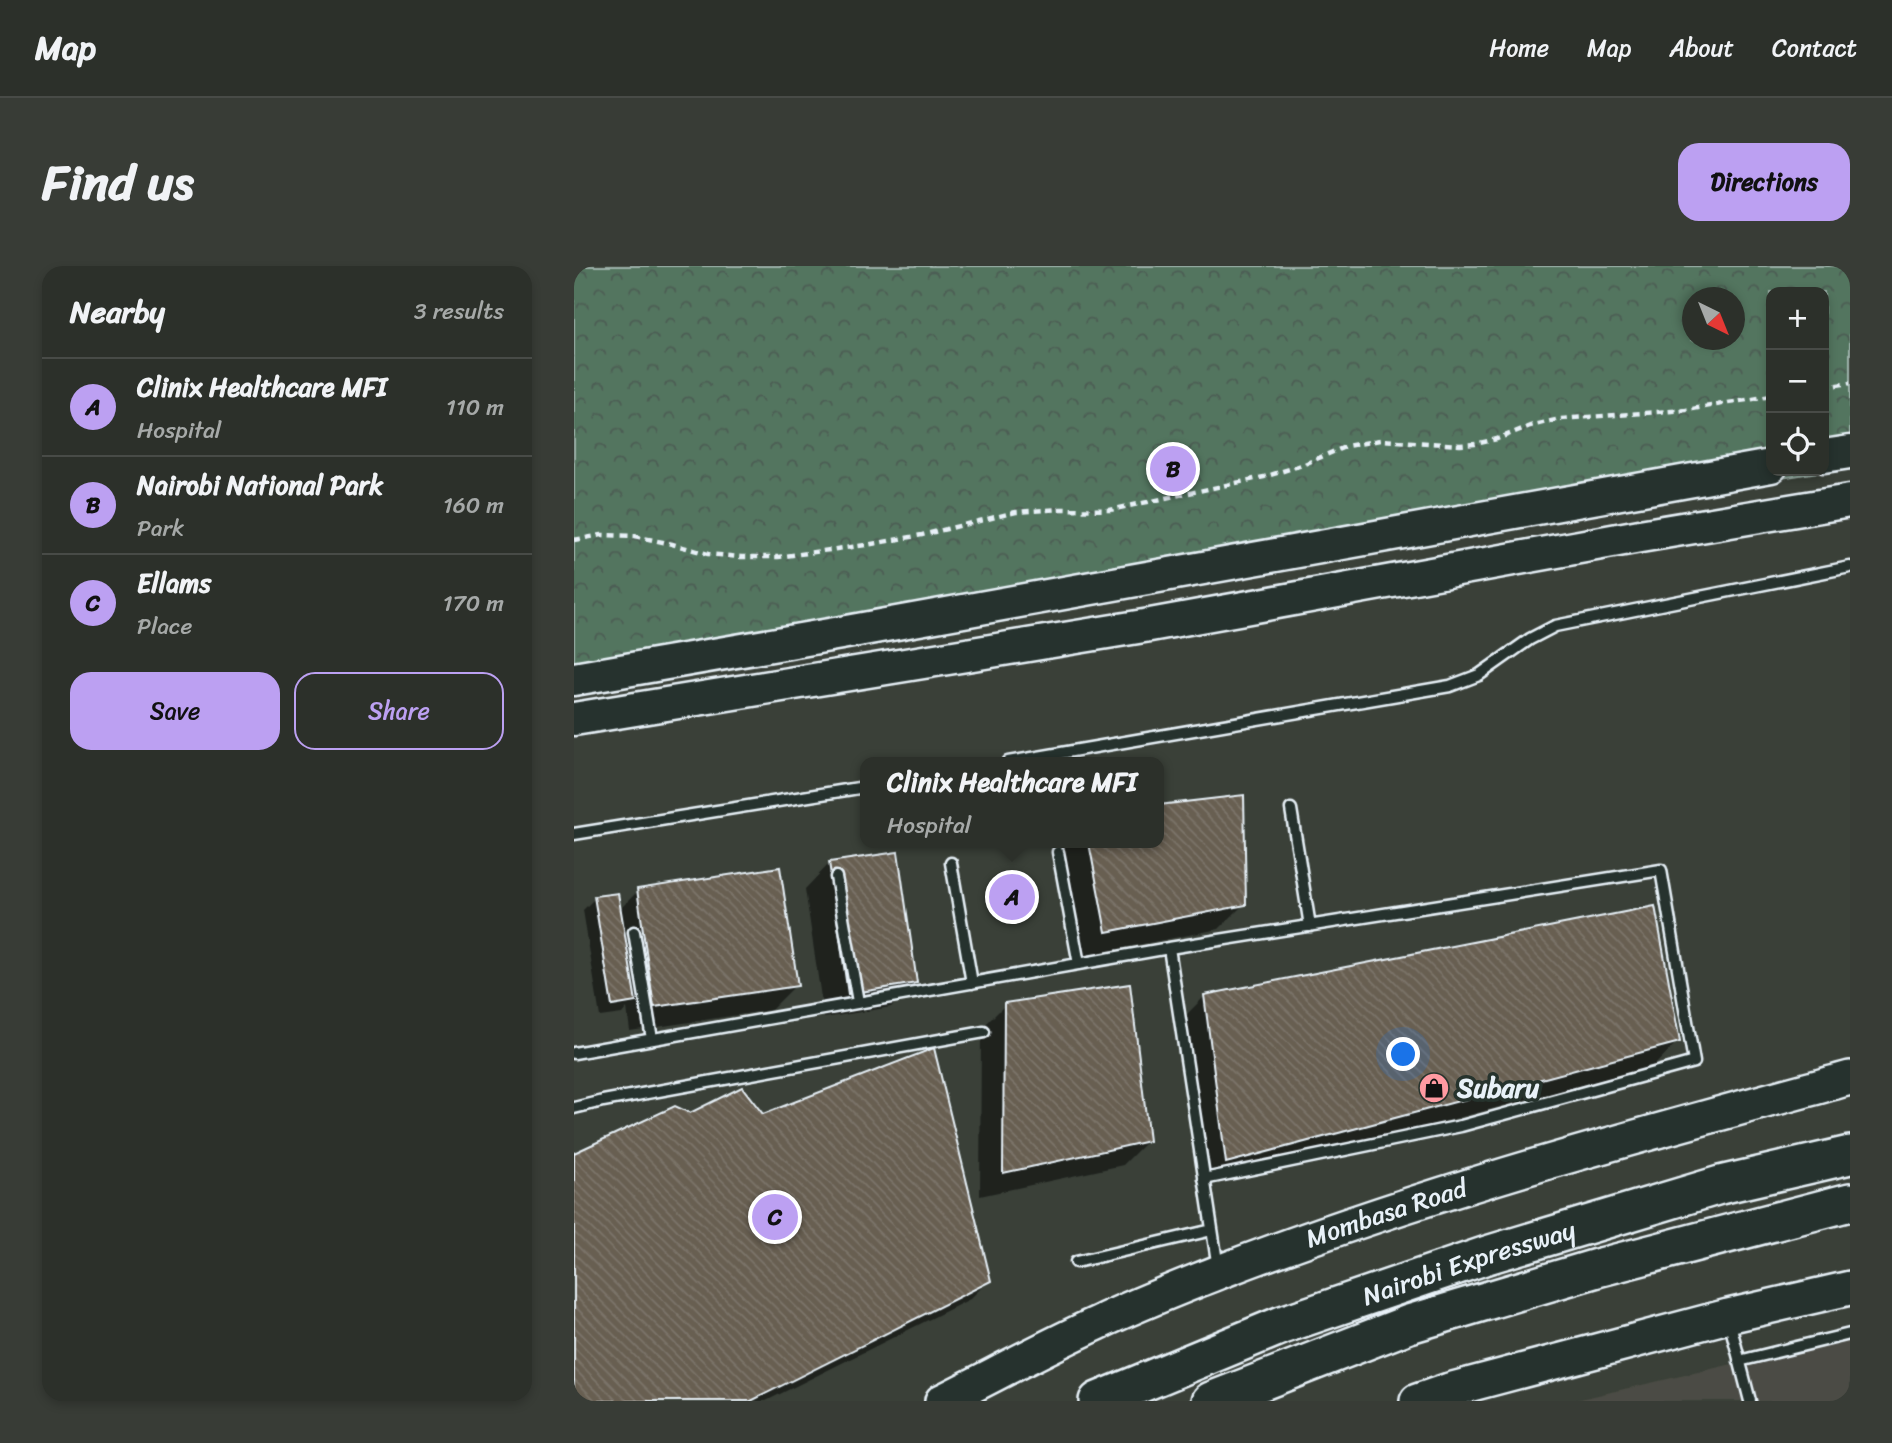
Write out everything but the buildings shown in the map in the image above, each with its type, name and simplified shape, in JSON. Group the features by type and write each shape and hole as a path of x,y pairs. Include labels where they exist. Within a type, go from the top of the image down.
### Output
{"highway":[{"name":"Mombasa Road","path":"942,1401 1099,1322 1219,1272 1328,1232 1464,1186 1850,1078"},
{"name":"Nairobi Expressway","path":"1098,1401 1282,1325 1487,1255 1720,1185 1850,1155"},
{"name":"Nairobi Expressway","path":"1211,1401 1409,1324 1597,1268 1850,1202"},
{"path":"1417,1401 1463,1386 1728,1316 1850,1288"}],"main road":[{"path":"1829,455 1850,452"},
{"path":"574,679 1766,467"},
{"path":"574,719 1150,625 1640,536 1850,501"}],"lane":[{"path":"1038,757 1450,686 1479,675 1530,639 1555,626 1850,567"},
{"path":"574,834 860,788"},
{"path":"1291,809 1310,926"},
{"path":"1058,852 1079,964"},
{"path":"951,863 972,983"},
{"path":"574,1052 1168,948 1661,870 1694,1062 1461,1126 1205,1179"},
{"path":"836,877 858,1002"},
{"path":"634,932 652,1039"},
{"path":"1168,948 1219,1272"},
{"path":"574,1108 984,1032"},
{"path":"1076,1262 1213,1230"},
{"path":"1728,1316 1750,1401"},
{"path":"1739,1361 1850,1334"}],"path":[{"path":"1829,386 1850,383"},
{"path":"574,540 602,535 634,536 708,554 778,557 922,535 1016,512 1110,510 1264,477 1303,465 1347,446 1380,440 1475,444 1560,419 1686,410 1766,397"}],"shaded area":[{"path":"1850,1337 1850,1401 1572,1401"}],"green space":[{"path":"574,266 1850,266 1850,467 1829,470 1829,287 1766,287 1766,476 1793,476 574,670"}],"place":[{"name":"Nairobi National Park","path":"1173,469"},
{"name":"Clinix Healthcare MFI","path":"1012,897"},
{"name":"Subaru","path":"1434,1088"},
{"name":"Ellams","path":"775,1217"}]}
